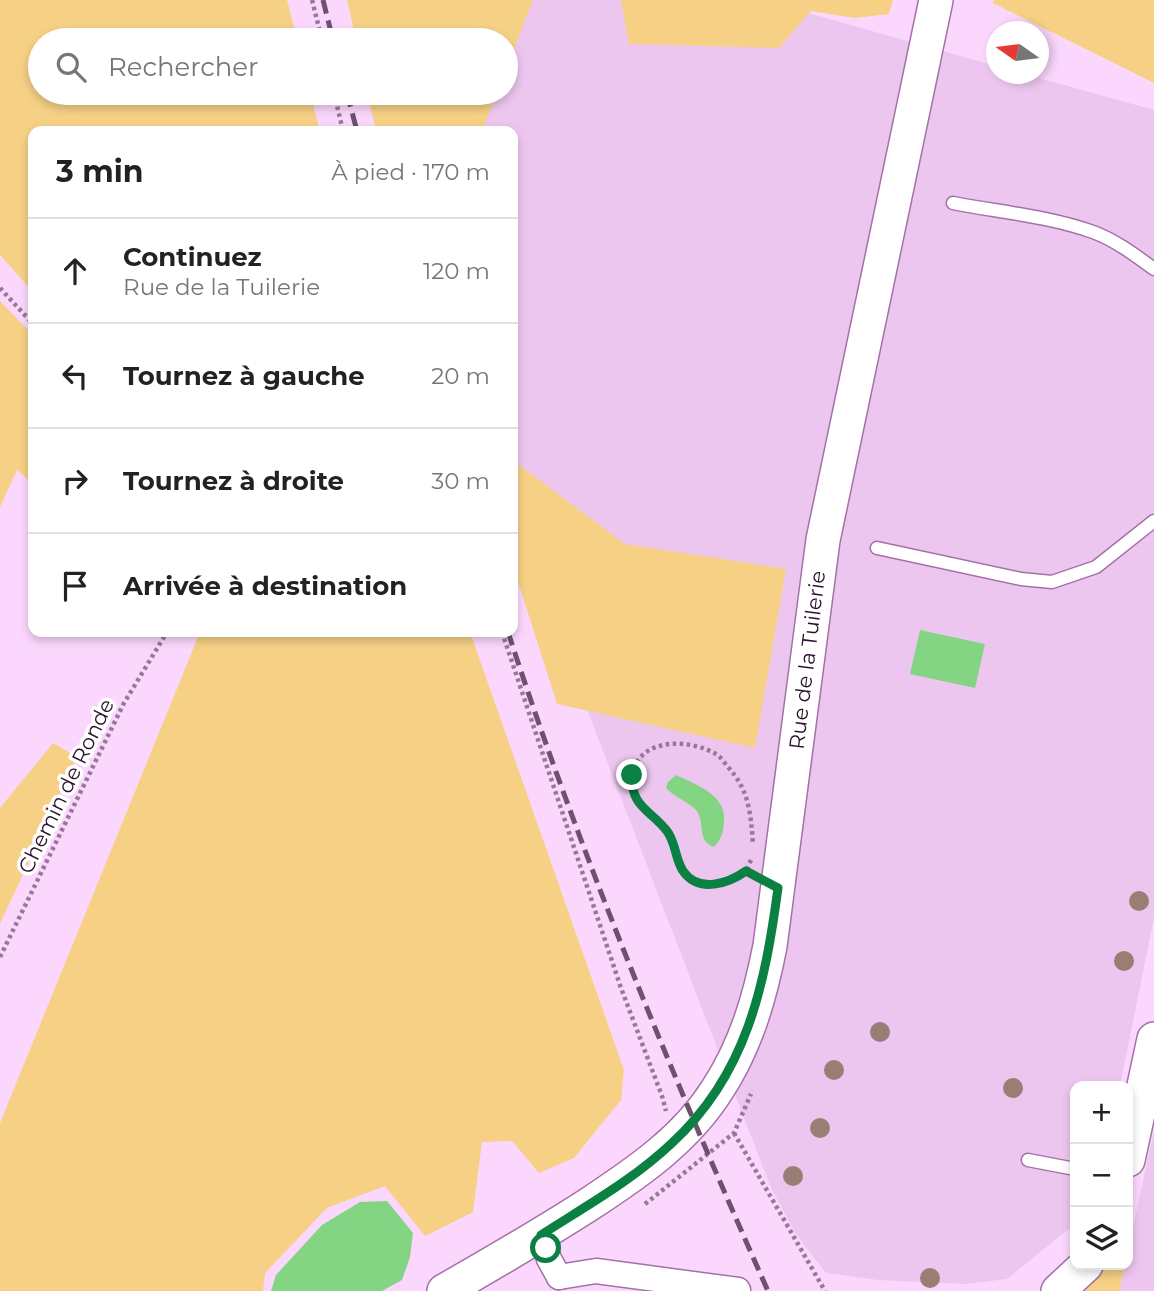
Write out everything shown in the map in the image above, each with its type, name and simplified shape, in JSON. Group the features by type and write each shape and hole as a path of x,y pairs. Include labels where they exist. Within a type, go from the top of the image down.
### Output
{"street":[{"name":"Rue de la Tuilerie","path":"444,1291 541,1235 625,1181 673,1143 716,1093 743,1042 763,982 770,946 823,540 936,0"},
{"path":"1131,1144 1154,1039"},
{"path":"541,1235 556,1284 596,1271 738,1290"},
{"path":"1058,1291 1081,1270"}],"lane":[{"path":"953,203 1058,223 1094,233 1154,269"},
{"path":"877,548 1021,579 1052,582 1096,567 1154,522"},
{"path":"1028,1160 1070,1168"}],"path":[{"path":"312,0 318,28"},
{"path":"337,105 342,126"},
{"path":"0,288 28,319"},
{"name":"Chemin de Ronde","path":"0,957 124,703 164,637"},
{"path":"504,637 621,988 662,1096 673,1143"},
{"path":"666,744 686,745 716,754 733,772 744,788 751,810 753,856 746,871 732,881 711,885 696,881 683,871 672,838 665,828 637,804 631,789 632,775 641,756 653,747 666,744"},
{"path":"746,871 778,888"},
{"path":"734,1133 825,1291"}],"shaded area":[{"path":"0,0 287,0 294,28 28,28 28,105 313,105 319,126 28,126 28,286 0,255"},
{"path":"347,0 533,0 518,39 518,28 353,28"},
{"path":"519,0 762,0 986,63 986,84 1049,84 1049,81 1154,110 1154,918 1121,1081 1070,1081 1070,1228 1007,1279 966,1284 878,1280 826,1273 795,1233 771,1188 518,530 518,126 482,126 489,105 518,105 518,28 511,28"},
{"path":"621,0 893,0 889,14 855,18 811,11 779,48 629,44"},
{"path":"994,0 1154,0 1154,83 1049,31 1049,21 1029,21 993,3"},
{"path":"370,105 492,105 484,126 375,126"},
{"path":"0,301 28,330 28,480 17,470 0,507"},
{"path":"518,463 625,544 786,569 755,748 557,704 518,582"},
{"path":"920,630 985,644 975,688 910,674"},
{"path":"198,637 472,637 624,1070 621,1100 574,1158 539,1173 512,1141 482,1142 473,1212 425,1236 385,1186 327,1208 265,1273 263,1291 0,1291 0,1123"},
{"path":"53,743 77,757 0,924 0,808"},
{"path":"676,775 709,792 721,805 724,813 723,829 714,847 703,837 696,810 666,788"},
{"path":"1154,1131 1154,1291 1119,1291 1124,1270 1133,1270 1133,1228"},
{"path":"387,1201 413,1233 410,1257 402,1280 382,1291 271,1291 276,1275 322,1225 360,1202"},
{"path":"1100,1270 1124,1270 1119,1291 1081,1291"}],"railway":[{"path":"323,0 330,28"},
{"path":"350,105 356,126"},
{"path":"510,637 566,799 629,964 768,1291"}],"route":[{"path":"546,1248 541,1235 649,1163 673,1143 716,1093 743,1042 755,1011 770,946 778,888 746,871 732,881 711,885 696,881 683,871 672,838 665,828 637,804 631,789 632,775"}]}
